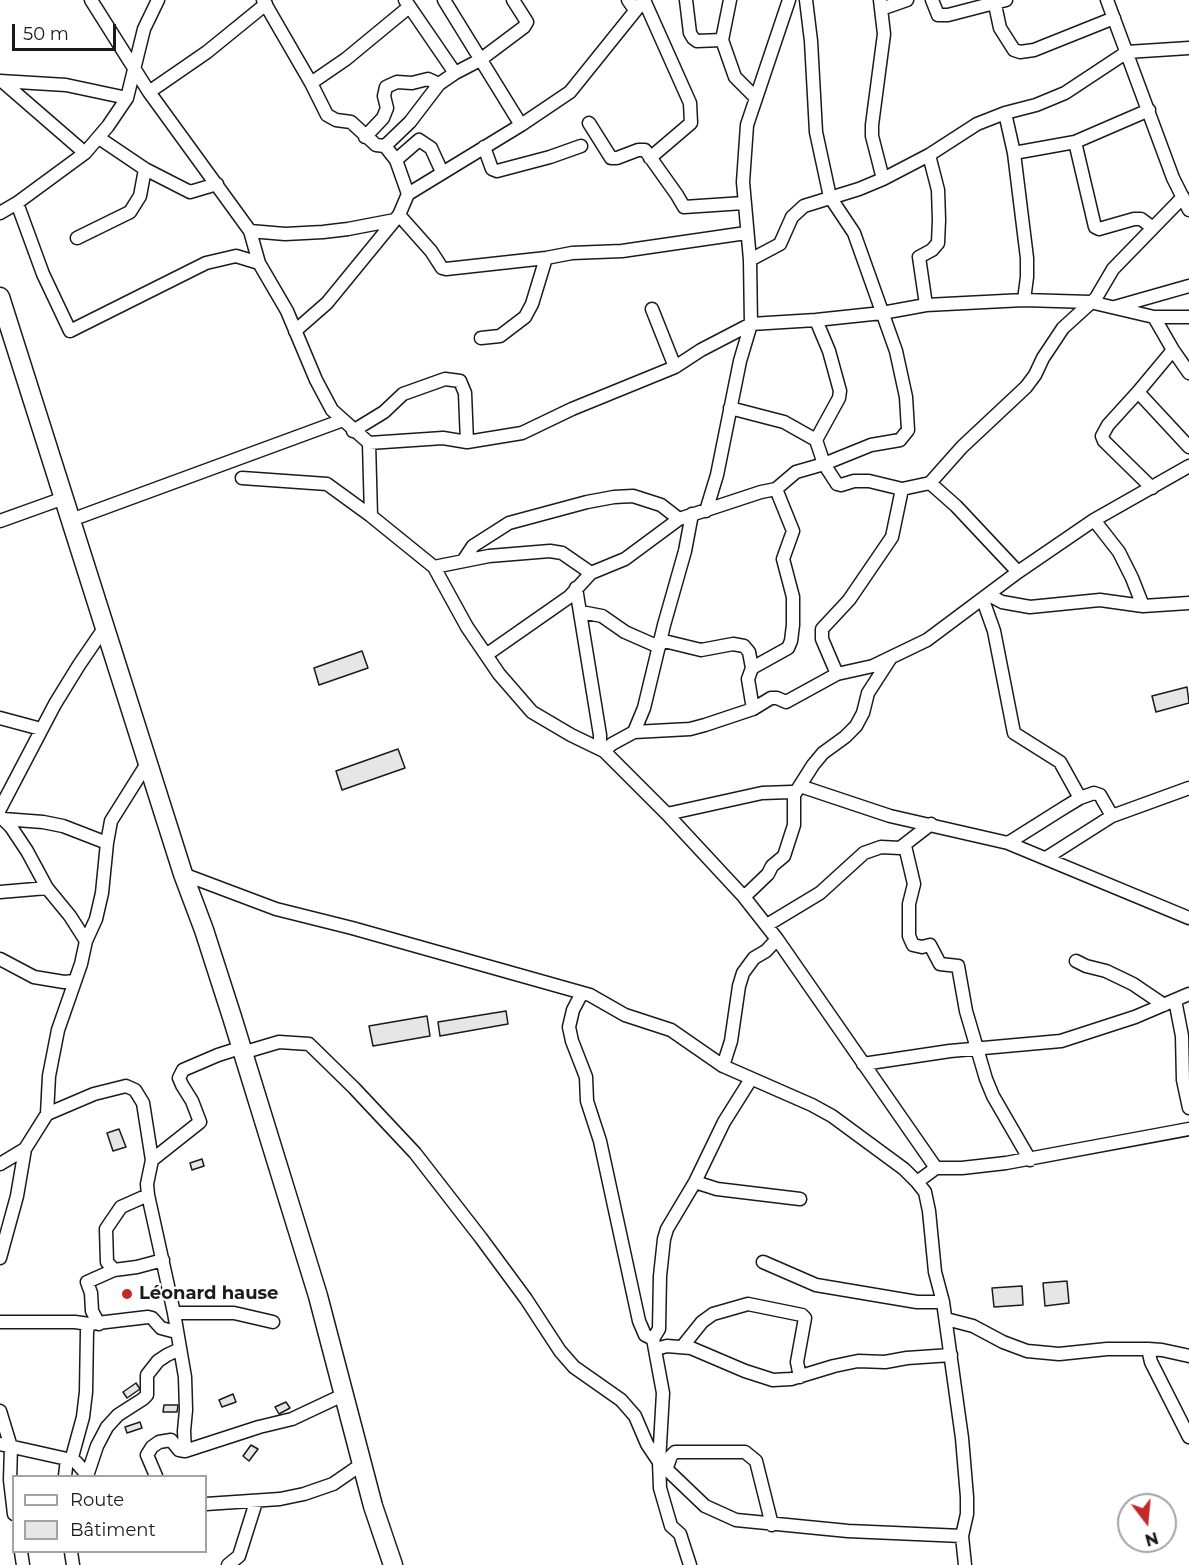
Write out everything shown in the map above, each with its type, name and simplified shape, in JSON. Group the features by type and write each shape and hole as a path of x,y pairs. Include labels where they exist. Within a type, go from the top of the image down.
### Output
{"street":[{"path":"91,0 149,92 250,231 259,263 274,287 315,380 332,410 369,443 443,438 467,442 522,433 675,368 701,350 751,324 882,313 926,305 1024,300 1090,303 1154,317 1189,317"},
{"path":"0,213 85,153 99,138 128,98 144,29 158,0"},
{"path":"444,0 521,125"},
{"path":"385,146 410,122 439,84 480,60 524,27 527,22 513,0"},
{"path":"686,0 690,33 693,38 697,41 723,40"},
{"path":"730,0 723,40 735,77 755,97"},
{"path":"706,511 717,475 730,408 751,324 750,260 744,203 744,152 747,125 789,0"},
{"path":"486,655 569,597 591,573 625,560 679,519 776,489 796,472 824,464 871,445 900,440 908,430 906,397 896,351 854,233 830,197 816,132 811,41 806,0"},
{"path":"883,179 872,125 884,34 881,5 907,0"},
{"path":"932,0 938,15 948,15 999,2 1000,28 1014,50 1020,52 1034,50 1114,18"},
{"path":"1107,0 1173,178 1189,210"},
{"path":"149,92 207,52 265,2 327,115 336,120 351,122 376,145 385,146 396,160 408,194"},
{"path":"311,83 346,59 407,3 455,73"},
{"path":"295,331 327,303 397,217 408,194 442,171 521,125 570,92 638,3 690,103 691,123 650,159"},
{"path":"750,260 780,244 792,218 804,206 883,179 929,155 977,124 1065,93 1127,52 1189,48"},
{"path":"365,136 383,118 387,108 384,96 386,87 397,82 412,83 428,79 439,84"},
{"path":"2,82 66,84 128,98"},
{"path":"2,82 85,153"},
{"path":"1014,153 1075,142 1149,110"},
{"path":"1005,113 1014,153 1028,258 1024,300"},
{"path":"589,123 610,158 645,150 684,207 744,203"},
{"path":"99,138 145,169 190,192 218,184"},
{"path":"396,160 419,140 431,148 442,171"},
{"path":"1075,142 1095,227 1099,229 1141,219 1153,228"},
{"path":"484,147 492,169 497,171 581,146"},
{"path":"926,305 919,257 932,250 938,243 939,220 938,190 929,155"},
{"path":"77,238 130,212 140,196 145,169"},
{"path":"730,408 784,422 816,440 824,464 837,484 868,481 902,489 930,483 962,447 1026,387 1063,328 1096,298 1113,269 1182,197"},
{"path":"17,203 43,274 70,330 206,263 236,256 259,263"},
{"path":"250,231 285,234 348,229 397,217"},
{"path":"397,217 431,251 442,268 546,258 572,253 622,250 746,233"},
{"path":"481,338 500,336 525,317 532,304 546,258"},
{"path":"1112,308 1189,286"},
{"path":"0,297 5,333 64,498 183,874 204,930 318,1296 376,1516 393,1565"},
{"path":"652,309 675,368"},
{"path":"1154,317 1189,374"},
{"path":"816,320 829,351 840,391 816,440"},
{"path":"1152,488 1104,441 1102,436 1108,425 1173,350"},
{"path":"354,431 384,412 403,394 445,380 460,381 465,393 467,442"},
{"path":"1138,392 1189,447"},
{"path":"71,520 343,420"},
{"path":"369,443 371,516"},
{"path":"602,749 634,732 690,729 753,709 771,698 786,702 837,674 873,666 927,640 1018,572 1094,520 1189,466"},
{"path":"243,478 327,484 434,567 467,627 514,694 532,712 571,735 602,749 668,814 744,897 777,939 936,1168"},
{"path":"930,483 956,506 1018,572"},
{"path":"752,668 788,648 791,641 793,597 783,558 794,531 776,489"},
{"path":"837,674 822,639 822,628 849,600 892,537 902,489"},
{"path":"463,561 473,546 509,523 587,502 633,496 661,505 679,519"},
{"path":"0,520 64,498"},
{"path":"634,732 647,699 685,551 692,514"},
{"path":"1094,520 1119,552 1143,606"},
{"path":"434,567 489,556 550,551 562,553 591,573"},
{"path":"576,588 602,749"},
{"path":"986,597 1030,607 1100,600 1143,606 1189,603"},
{"path":"986,597 1014,733 1060,762 1080,798"},
{"path":"581,612 602,616 625,632 660,644 695,650 733,644 744,646 752,668 748,679 753,709"},
{"path":"1,815 41,729 78,665 105,627"},
{"path":"744,897 784,856 794,825 797,791 823,753 856,726 863,713 868,693 893,656"},
{"path":"0,718 41,729"},
{"path":"0,1258 17,1196 25,1149 47,1114 49,1076 54,1047 81,964 86,941 96,919 102,893 111,821 148,762"},
{"path":"1046,858 1112,816 1189,788"},
{"path":"668,814 762,793 797,791 890,816 1008,843 1189,918"},
{"path":"1008,843 1080,798 1097,793 1112,816"},
{"path":"1,815 63,826 107,843"},
{"path":"1,815 27,851 47,888 70,916 86,941"},
{"path":"767,925 820,893 864,853 881,847 905,846 931,824"},
{"path":"905,846 914,884 909,904 909,936 913,945 922,947 930,945 940,964 958,966 966,1011 993,1096 1030,1160"},
{"path":"183,874 276,909 582,993 625,1015 671,1030 723,1066 832,1116 917,1182 925,1192 927,1200 935,1272 946,1319 962,1438 968,1497 962,1536 965,1565"},
{"path":"0,892 47,888"},
{"path":"723,1066 731,1041 743,972 754,958 766,951 777,939"},
{"path":"0,959 34,977 64,982 74,981"},
{"path":"1076,961 1133,984 1169,1002 1182,1036 1183,1080 1189,1108"},
{"path":"582,993 573,1010 569,1027 586,1077 587,1101 600,1141 639,1321 645,1335 655,1344 691,1348 773,1380 800,1377 858,1361 885,1362 951,1355"},
{"path":"863,1064 977,1049 1062,1041 1107,1027 1189,994"},
{"path":"152,1160 200,1122 192,1101 179,1078 183,1070 218,1055 279,1042 309,1044 415,1153 488,1246 560,1351 574,1367 630,1408 647,1444 663,1466 705,1506 736,1520 772,1525 962,1536"},
{"path":"690,1565 680,1534 671,1526 660,1488 663,1466 663,1393 655,1344 659,1329 660,1276 664,1239 667,1229 695,1182 724,1122 751,1079"},
{"path":"47,1114 94,1094 126,1086 135,1090 143,1103 152,1160 147,1184 148,1195 174,1313 185,1377 185,1450"},
{"path":"917,1182 936,1168 962,1168 1030,1160 1189,1130"},
{"path":"0,1164 25,1149"},
{"path":"695,1182 717,1189 800,1199"},
{"path":"114,1270 107,1262 106,1229 121,1207 148,1195"},
{"path":"94,1324 91,1293 87,1282 114,1270 138,1267 163,1260"},
{"path":"763,1262 816,1285 917,1302 943,1302"},
{"path":"682,1347 702,1322 713,1314 748,1304 802,1315 805,1318 797,1362 800,1377"},
{"path":"174,1313 234,1313 273,1322"},
{"path":"0,1322 94,1324 148,1317 152,1318 161,1328 176,1332"},
{"path":"946,1319 973,1326 1026,1351 1059,1354 1107,1349 1148,1349 1189,1356"},
{"path":"65,1475 83,1417 86,1392 87,1331 94,1324"},
{"path":"87,1475 106,1427 118,1415 147,1395 147,1376 158,1361 180,1349"},
{"path":"1148,1349 1151,1362 1189,1437"},
{"path":"156,1475 147,1455 154,1445 168,1440 179,1450 185,1450 292,1419 343,1395"},
{"path":"0,1411 12,1500"},
{"path":"6,1445 76,1462 86,1475"},
{"path":"663,1466 675,1452 746,1452 756,1461 772,1525"},
{"path":"207,1504 256,1502 321,1490 362,1464"},
{"path":"228,1565 239,1556 256,1502"}],"building":[{"path":"362,651 368,668 319,685 314,668"},
{"path":"1187,687 1189,703 1156,712 1152,696"},
{"path":"398,749 405,768 342,790 336,771"},
{"path":"506,1011 508,1024 440,1036 438,1022"},
{"path":"427,1016 430,1036 373,1046 369,1026"},
{"path":"119,1129 126,1147 113,1151 107,1133"},
{"path":"202,1159 204,1166 192,1170 190,1163"},
{"path":"1067,1281 1069,1303 1045,1306 1043,1283"},
{"path":"1022,1286 1023,1305 994,1307 992,1288"},
{"path":"136,1383 140,1389 127,1398 123,1392"},
{"path":"233,1394 236,1402 222,1407 219,1400"},
{"path":"286,1402 290,1408 279,1414 275,1407"},
{"path":"164,1405 178,1405 177,1412 163,1412"},
{"path":"140,1422 142,1428 127,1433 125,1427"},
{"path":"251,1445 258,1449 249,1461 243,1456"}],"place":[{"name":"Léonard hause","path":"127,1294"}]}
